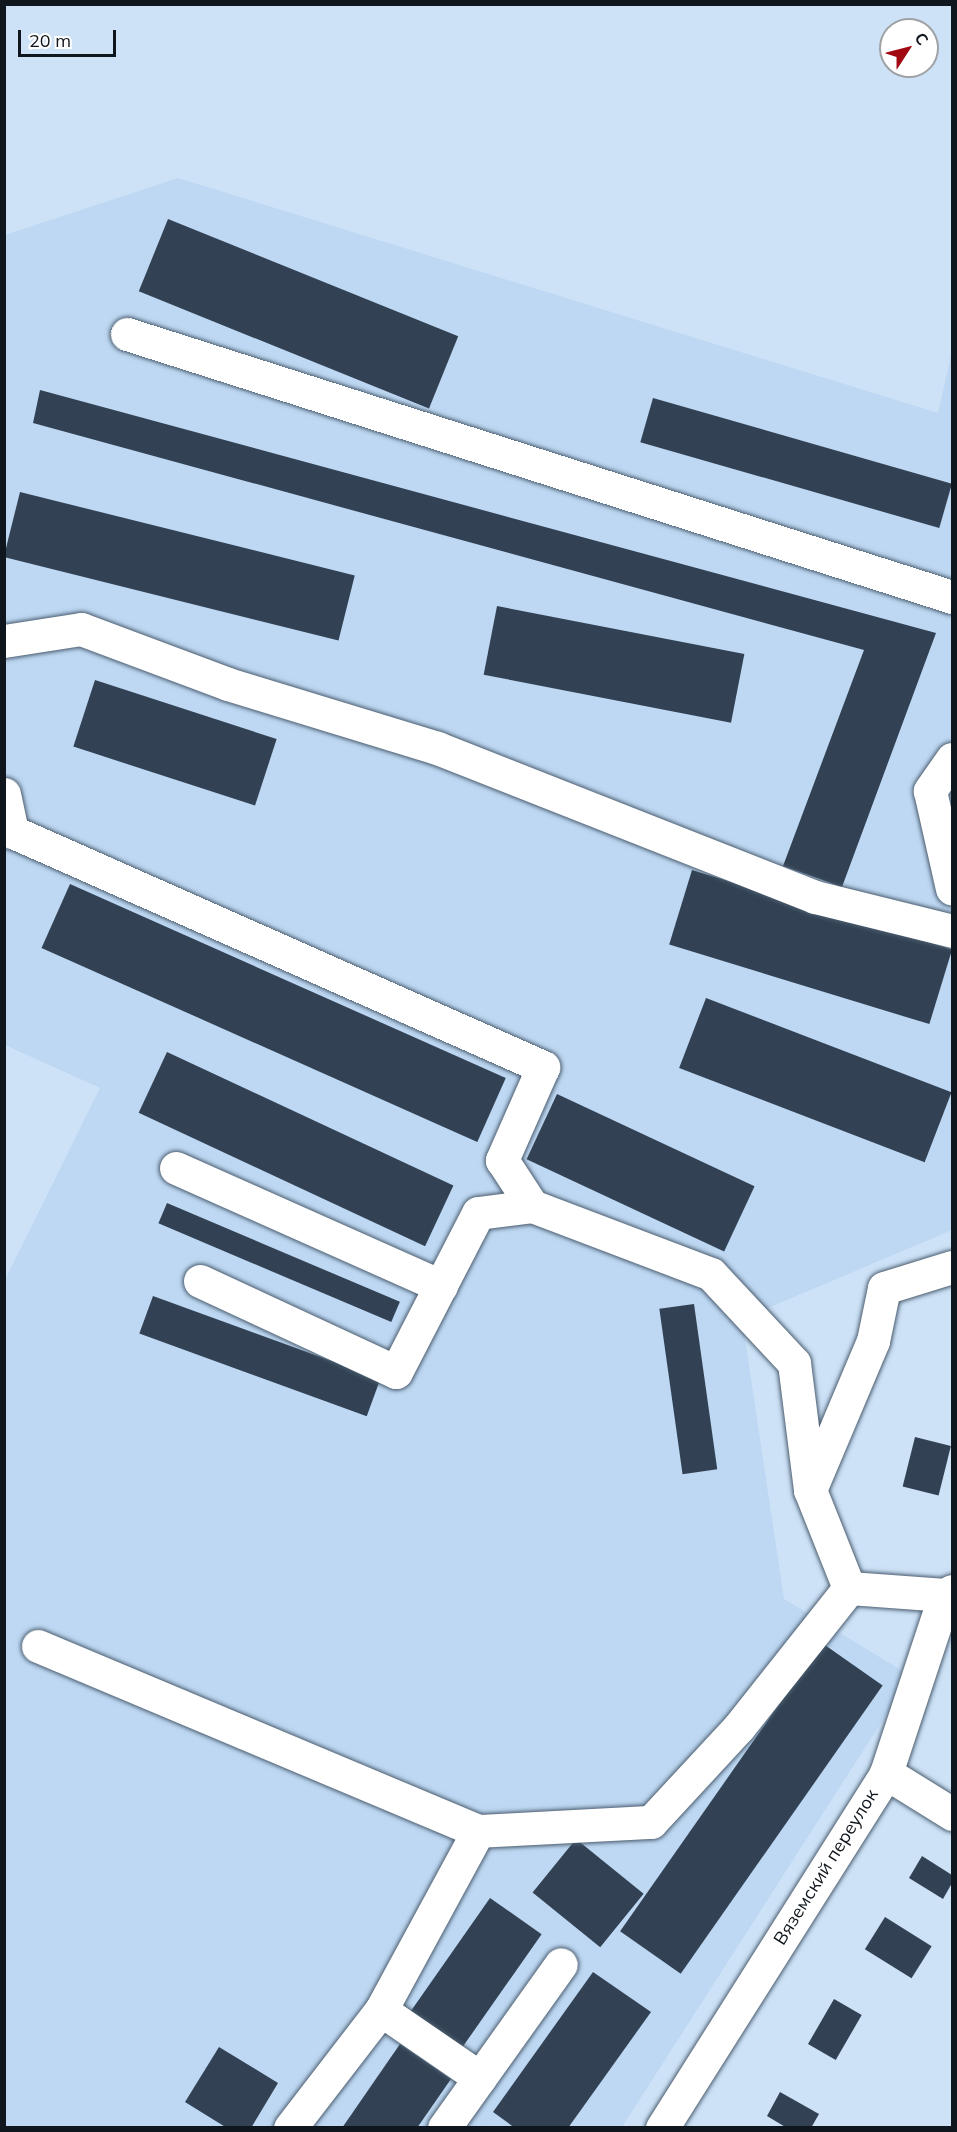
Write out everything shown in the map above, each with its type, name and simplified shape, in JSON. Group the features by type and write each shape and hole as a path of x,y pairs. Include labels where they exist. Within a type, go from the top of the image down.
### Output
{"street":[{"path":"127,334 952,597"},
{"path":"4,641 81,629 228,684 437,748 815,897 952,931"},
{"path":"952,759 930,790 952,889"},
{"path":"4,794 8,830 543,1067 502,1160 532,1206"},
{"path":"176,1167 441,1286"},
{"path":"200,1281 396,1372 478,1213 532,1206 711,1274 794,1363 810,1490 849,1588"},
{"path":"810,1490 873,1341 884,1288 952,1267"},
{"path":"849,1588 949,1593"},
{"path":"38,1646 478,1831 651,1822 739,1727 849,1588"},
{"name":"Вяземский переулок","path":"662,2127 886,1773 949,1593"},
{"path":"886,1773 952,1814"},
{"path":"290,2127 381,2010 478,1831"},
{"path":"444,2127 561,1964"},
{"path":"381,2010 480,2078"}],"shaded area":[{"path":"178,178 938,413 952,351 952,1230 742,1319 784,1599 911,1676 622,2127 5,2127 4,1282 100,1088 5,1045 5,235"}],"building":[{"path":"168,219 458,336 429,409 139,291"},
{"path":"40,390 936,633 842,887 783,866 864,650 33,423"},
{"path":"653,398 952,484 939,528 640,442"},
{"path":"20,492 355,575 339,640 4,557"},
{"path":"497,606 744,654 731,723 484,675"},
{"path":"95,680 277,739 255,806 73,747"},
{"path":"692,870 952,949 929,1024 669,945"},
{"path":"70,884 506,1078 477,1142 42,948"},
{"path":"706,998 952,1092 925,1162 679,1068"},
{"path":"167,1052 453,1186 425,1246 139,1113"},
{"path":"557,1094 755,1186 724,1251 527,1159"},
{"path":"167,1203 400,1302 391,1322 158,1223"},
{"path":"153,1296 380,1379 367,1416 139,1334"},
{"path":"694,1304 717,1469 683,1474 659,1309"},
{"path":"915,1437 951,1446 939,1495 903,1486"},
{"path":"822,1643 883,1685 681,1974 620,1931"},
{"path":"576,1839 644,1894 600,1947 533,1893"},
{"path":"922,1856 952,1875 952,1883 943,1899 909,1878"},
{"path":"490,1898 542,1934 461,2049 410,2013"},
{"path":"885,1917 932,1946 912,1978 865,1949"},
{"path":"593,1972 651,2012 568,2128 515,2128 493,2112"},
{"path":"834,1999 862,2015 836,2060 808,2044"},
{"path":"400,2044 451,2079 417,2128 342,2128"},
{"path":"219,2047 278,2083 251,2128 227,2128 185,2102"},
{"path":"780,2092 819,2114 811,2128 787,2128 767,2116"}]}
